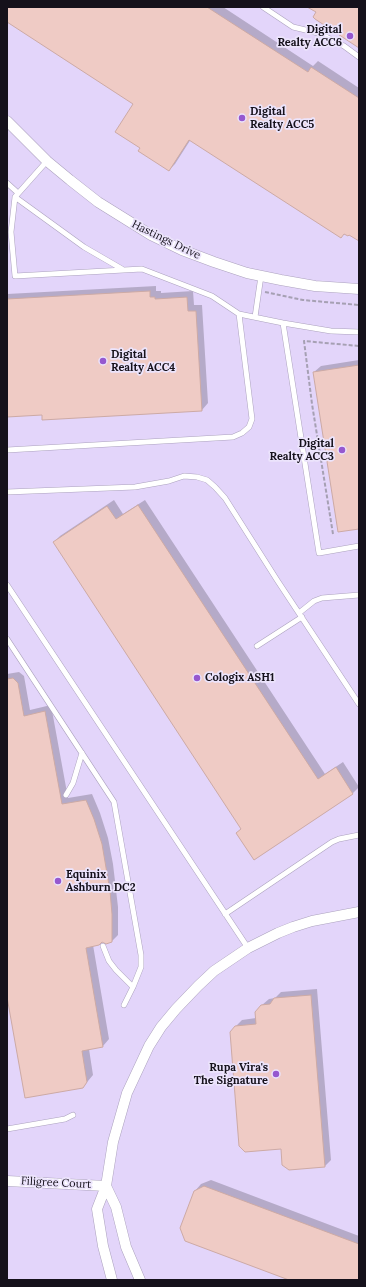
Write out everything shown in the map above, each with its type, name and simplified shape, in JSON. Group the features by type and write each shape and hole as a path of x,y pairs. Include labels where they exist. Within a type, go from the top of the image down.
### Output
{"street":[{"name":"Hastings Drive","path":"7,121 47,160 98,202 151,235 182,250 214,262 261,276 315,286 359,289"},
{"path":"112,1280 103,1246 97,1209 106,1186 118,1120 127,1093 149,1046 161,1027 185,998 214,971 248,948 293,927 312,921 359,912"},
{"name":"Filigree Court","path":"7,1181 106,1186"},
{"path":"106,1186 116,1207 126,1247 140,1280"}],"lane":[{"path":"263,7 293,27 318,32 344,46 359,57"},
{"path":"47,160 16,195 11,232 15,276 142,269 212,296 238,314 331,331 359,332"},
{"path":"7,183 16,195 84,247 123,270"},
{"path":"255,317 261,276"},
{"path":"7,450 233,437 242,433 249,427 252,419 238,314"},
{"path":"283,323 319,553 359,546"},
{"path":"7,492 135,486 169,481 184,476 197,477 207,480 225,498 359,704"},
{"path":"7,585 248,948"},
{"path":"257,646 300,615 314,601 322,598 359,595"},
{"path":"7,639 114,802 141,955 141,967 124,1005"},
{"path":"66,795 73,783 82,753"},
{"path":"225,914 332,842 359,835"},
{"path":"103,946 109,961 133,987"},
{"path":"7,1129 65,1119 73,1115"}],"path":[{"path":"259,290 275,295 303,300 359,304"},
{"path":"333,534 312,404 304,341 359,346"}],"shaded area":[{"path":"7,7 359,7 359,1280 7,1280"}],"building":[{"name":"Digital Realty ACC5","path":"7,7 207,7 308,72 311,67 359,98 359,241 349,235 344,234 341,238 189,140 169,171 138,151 140,148 115,132 133,104 7,22"},
{"name":"Digital Realty ACC6","path":"307,7 359,7 359,48 315,19 313,17 316,12"},
{"name":"Digital Realty ACC4","path":"150,291 150,297 155,297 155,299 187,297 188,311 196,311 202,411 42,420 42,415 7,417 7,299"},
{"name":"Digital Realty ACC3","path":"359,365 359,529 338,532 313,372"},
{"name":"Cologix ASH1","path":"138,505 318,779 336,767 353,794 254,860 236,833 241,829 53,542 107,506 116,519"},
{"name":"Equinix Ashburn DC2","path":"13,678 18,683 24,716 45,711 62,804 86,800 94,819 102,844 110,891 112,914 112,942 106,944 102,942 99,945 86,948 103,1047 82,1051 87,1082 83,1088 25,1098 7,997 7,679"},
{"path":"311,995 325,1167 289,1170 282,1165 281,1149 245,1152 239,1146 230,1032 235,1026 256,1024 255,1012 261,1005 270,1004 274,998"},
{"path":"204,1186 359,1244 359,1280 289,1280 185,1241 180,1228 194,1191"}],"place":[{"name":"Digital Realty ACC6","path":"350,36"},
{"name":"Digital Realty ACC5","path":"242,118"},
{"name":"Digital Realty ACC4","path":"103,361"},
{"name":"Digital Realty ACC3","path":"342,450"},
{"name":"Cologix ASH1","path":"197,678"},
{"name":"Equinix Ashburn DC2","path":"58,881"},
{"name":"Rupa Vira's The Signature","path":"276,1074"}]}
